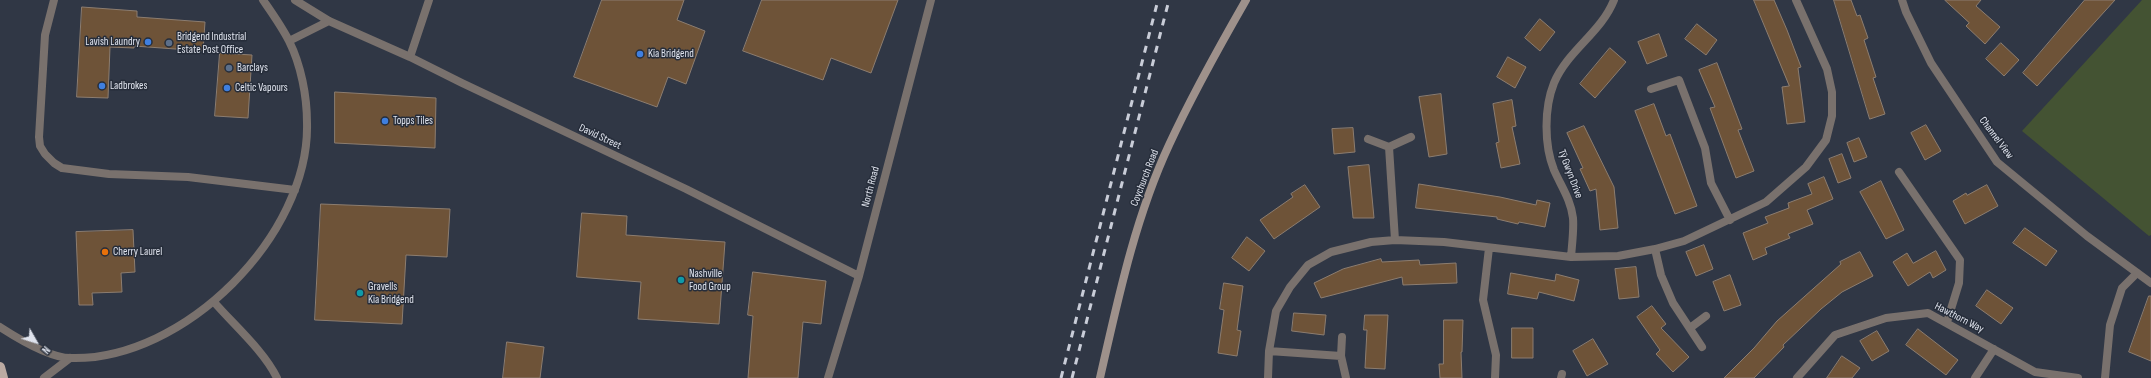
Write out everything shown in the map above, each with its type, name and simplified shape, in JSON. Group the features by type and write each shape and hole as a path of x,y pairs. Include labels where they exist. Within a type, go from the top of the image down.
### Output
{"main road":[{"name":"Coychurch Road","path":"1100,378 1136,231 1168,146 1216,53 1246,0"},
{"path":"0,367 3,378"}],"street":[{"path":"0,327 23,342 70,358 102,357 134,349 177,328 214,302 275,233 295,190 304,158 307,123 302,76 290,41 264,0"},
{"name":"David Street","path":"295,0 329,20 410,57 686,190 859,276"},
{"path":"410,57 429,0"},
{"name":"North Road","path":"828,378 859,276 931,0"},
{"name":"Tŷ Gwyn Drive","path":"1571,257 1573,218 1568,198 1554,168 1548,148 1548,104 1554,83 1568,59 1591,37 1608,15 1614,0"},
{"path":"1268,378 1270,351 1276,311 1290,287 1308,265 1331,252 1372,242 1396,240 1444,242 1571,257 1618,256 1655,249 1684,240 1766,202 1806,167 1826,140 1832,116 1832,92 1827,69 1796,0"},
{"name":"Channel View","path":"1902,0 1906,12 1931,63 1997,162 2087,236 2151,283"},
{"path":"54,1 45,35 39,137 40,146 45,154 54,163 62,168 109,174 188,177 295,190"},
{"path":"290,41 329,20"},
{"path":"1651,89 1679,80 1705,148 1710,183 1730,220"},
{"path":"1368,139 1389,147 1411,137"},
{"path":"1389,147 1396,240"},
{"path":"1899,172 1960,260 1959,283 1947,322"},
{"path":"1490,248 1483,300 1496,355 1495,378"},
{"path":"1655,249 1660,275 1673,303 1702,347"},
{"path":"2105,378 2110,325 2122,288 2137,273"},
{"path":"214,302 260,354 273,370 277,378"},
{"name":"Hawthorn Way","path":"1797,378 1835,334 1886,318 1916,313 1928,313 1947,322 2035,372 2078,378"},
{"path":"1690,328 1706,316"},
{"path":"1342,337 1341,356 1346,378"},
{"path":"1975,378 1994,349"},
{"path":"1270,351 1341,356"},
{"path":"44,378 70,358"}],"green space":[{"path":"2142,0 2151,0 2151,235 2149,236 2022,131"}],"building":[{"name":"Kia Bridgend","path":"602,0 684,0 677,20 705,31 686,84 668,77 657,107 574,77"},
{"path":"762,0 898,0 871,73 831,58 823,80 743,51"},
{"path":"1754,0 1774,0 1787,30 1801,67 1798,68 1805,122 1787,124 1782,87 1789,86"},
{"path":"1834,0 1851,0 1857,16 1860,15 1868,38 1864,40 1876,77 1873,78 1885,114 1870,119"},
{"path":"1945,0 1981,0 1976,6 2000,27 1985,44 1966,26 1969,23"},
{"path":"2085,0 2115,0 2037,86 2023,73"},
{"path":"82,7 137,11 137,17 205,22 203,51 134,46 134,48 110,47 108,98 77,97"},
{"path":"1540,19 1555,32 1540,51 1525,38"},
{"path":"1697,24 1717,40 1706,55 1685,39"},
{"path":"1659,34 1667,56 1647,64 1638,42"},
{"path":"2001,43 2019,60 2004,76 1986,59"},
{"path":"1610,48 1626,62 1595,98 1580,84"},
{"path":"220,53 252,55 248,118 215,116"},
{"path":"1508,57 1526,67 1515,88 1497,77"},
{"path":"1717,63 1742,129 1738,130 1754,171 1736,178 1710,108 1715,107 1699,70"},
{"name":"Topps Tiles","path":"335,92 436,98 435,148 335,143"},
{"path":"1441,94 1447,154 1429,157 1419,97"},
{"path":"1512,100 1516,126 1512,127 1520,164 1501,168 1496,143 1499,142 1493,104"},
{"path":"1654,104 1666,136 1670,134 1697,206 1675,214 1635,111"},
{"path":"1926,125 1941,151 1925,160 1911,133"},
{"path":"1584,126 1614,187 1618,228 1600,230 1596,189 1590,191 1580,169 1583,168 1567,133"},
{"path":"1353,128 1355,152 1334,154 1332,129"},
{"path":"1859,138 1867,157 1854,162 1847,143"},
{"path":"1842,154 1851,178 1838,183 1829,159"},
{"path":"1369,165 1374,218 1353,218 1348,167"},
{"path":"1824,177 1833,199 1807,210 1813,224 1788,234 1790,238 1765,248 1767,254 1753,260 1743,233 1768,223 1765,217 1789,208 1788,203 1812,194 1808,184"},
{"path":"1881,181 1904,230 1886,239 1860,192"},
{"path":"1419,184 1500,197 1536,205 1537,200 1550,203 1545,227 1519,222 1518,224 1497,219 1497,217 1416,208"},
{"path":"1305,185 1320,207 1274,239 1260,220 1293,197 1291,194"},
{"path":"1987,185 1998,206 1965,224 1953,201 1966,193 1967,195"},
{"path":"321,204 450,209 447,257 406,255 402,324 315,320"},
{"name":"Nashville Food Group","path":"582,213 627,216 626,235 725,242 719,324 638,319 641,282 577,277"},
{"path":"2025,228 2057,251 2046,266 2013,243"},
{"name":"Cherry Laurel","path":"133,230 135,272 121,273 122,292 92,293 93,305 79,305 76,232"},
{"path":"1247,237 1265,251 1249,271 1232,258"},
{"path":"1704,245 1713,269 1696,276 1686,252"},
{"path":"1936,251 1946,270 1933,278 1930,272 1908,286 1893,262 1907,253 1913,263"},
{"path":"1860,252 1873,276 1842,292 1821,309 1783,345 1784,347 1754,378 1724,378 1754,348 1777,321 1841,264 1840,262"},
{"path":"1381,259 1382,262 1419,260 1420,265 1456,263 1457,283 1403,285 1402,277 1321,298 1314,283 1343,269"},
{"path":"1636,267 1639,297 1619,299 1615,269"},
{"path":"753,272 826,281 821,324 803,322 798,378 748,378 753,316 748,315"},
{"path":"1511,273 1555,281 1556,274 1579,280 1574,301 1539,292 1537,299 1508,294"},
{"path":"1730,275 1741,305 1724,311 1713,282"},
{"path":"1224,283 1243,286 1237,330 1241,331 1237,356 1218,353 1224,310 1220,309"},
{"path":"1987,290 2013,308 2001,324 1976,306"},
{"path":"2149,296 2151,296 2151,361 2129,352"},
{"path":"1652,306 1666,324 1661,328 1689,357 1673,372 1656,354 1660,350 1637,317"},
{"path":"1294,313 1326,315 1324,335 1292,331"},
{"path":"1365,315 1388,315 1385,369 1365,368 1367,330 1364,330"},
{"path":"1444,320 1463,320 1461,352 1462,378 1440,378 1439,364 1443,364"},
{"path":"1512,328 1533,328 1533,358 1512,358"},
{"path":"1918,329 1958,360 1946,375 1906,345"},
{"path":"1877,331 1889,351 1872,361 1860,341"},
{"path":"1593,339 1608,364 1587,376 1573,351"},
{"path":"507,342 544,347 540,378 503,378"},
{"path":"1842,356 1860,368 1852,378 1827,378"}],"railway":[{"path":"1061,378 1158,0"},
{"path":"1072,378 1169,0"}],"place":[{"name":"Lavish Laundry","path":"148,42"},
{"name":"Bridgend Industrial Estate Post Office","path":"169,43"},
{"name":"Kia Bridgend","path":"640,54"},
{"name":"Barclays","path":"229,68"},
{"name":"Ladbrokes","path":"102,86"},
{"name":"Celtic Vapours","path":"227,88"},
{"name":"Topps Tiles","path":"385,121"},
{"name":"Cherry Laurel","path":"105,252"},
{"name":"Nashville Food Group","path":"681,280"},
{"name":"Gravells Kia Bridgend","path":"360,293"}]}
